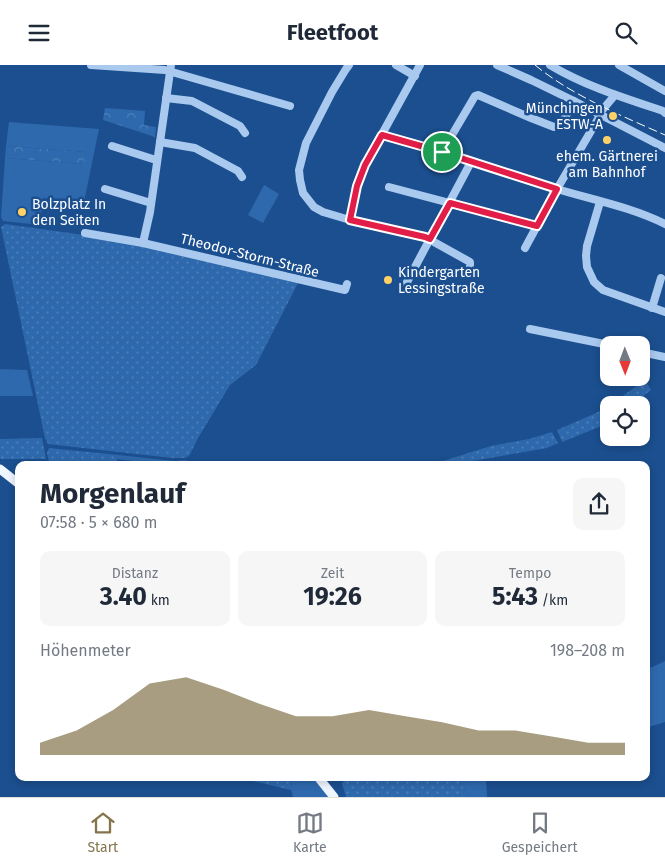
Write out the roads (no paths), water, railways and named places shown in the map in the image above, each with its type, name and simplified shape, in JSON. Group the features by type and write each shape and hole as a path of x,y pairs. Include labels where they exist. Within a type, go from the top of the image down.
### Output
{"main road":[{"path":"0,469 15,481"},
{"path":"321,781 334,797"}],"street":[{"path":"91,65 165,70 170,68 290,106"},
{"path":"349,65 332,92 306,143 298,170 304,193 314,207 323,212 425,237 470,262 470,266"},
{"path":"396,65 415,76"},
{"path":"350,220 357,186 365,165 420,65"},
{"path":"496,65 574,101 665,148"},
{"path":"550,65 615,95 664,110"},
{"path":"619,65 665,91"},
{"path":"85,233 144,243 170,68"},
{"path":"442,152 475,96 478,95 531,119 554,127 561,125 574,101"},
{"path":"525,247 598,119 599,114 615,95"},
{"path":"166,98 192,101 240,127 245,133"},
{"path":"382,135 648,216 665,224"},
{"path":"160,142 195,148 238,171 242,177"},
{"path":"112,146 156,160"},
{"path":"408,287 407,282 472,162"},
{"path":"389,187 537,226"},
{"path":"105,189 151,203"},
{"path":"600,202 586,245 588,272 597,286 603,290 665,312"},
{"name":"Theodor-Storm-Straße","path":"144,243 344,291 347,284"},
{"path":"652,308 661,279"},
{"path":"530,329 600,343"},
{"path":"650,354 665,357"}],"railway":[{"path":"535,65 564,86 614,112 665,135"}],"place":[{"name":"Münchingen ESTW-A","path":"613,116"},
{"name":"ehem. Gärtnerei am Bahnhof","path":"607,140"},
{"name":"Bolzplatz In den Seiten","path":"22,212"},
{"name":"Kindergarten Lessingstraße","path":"388,280"}]}
